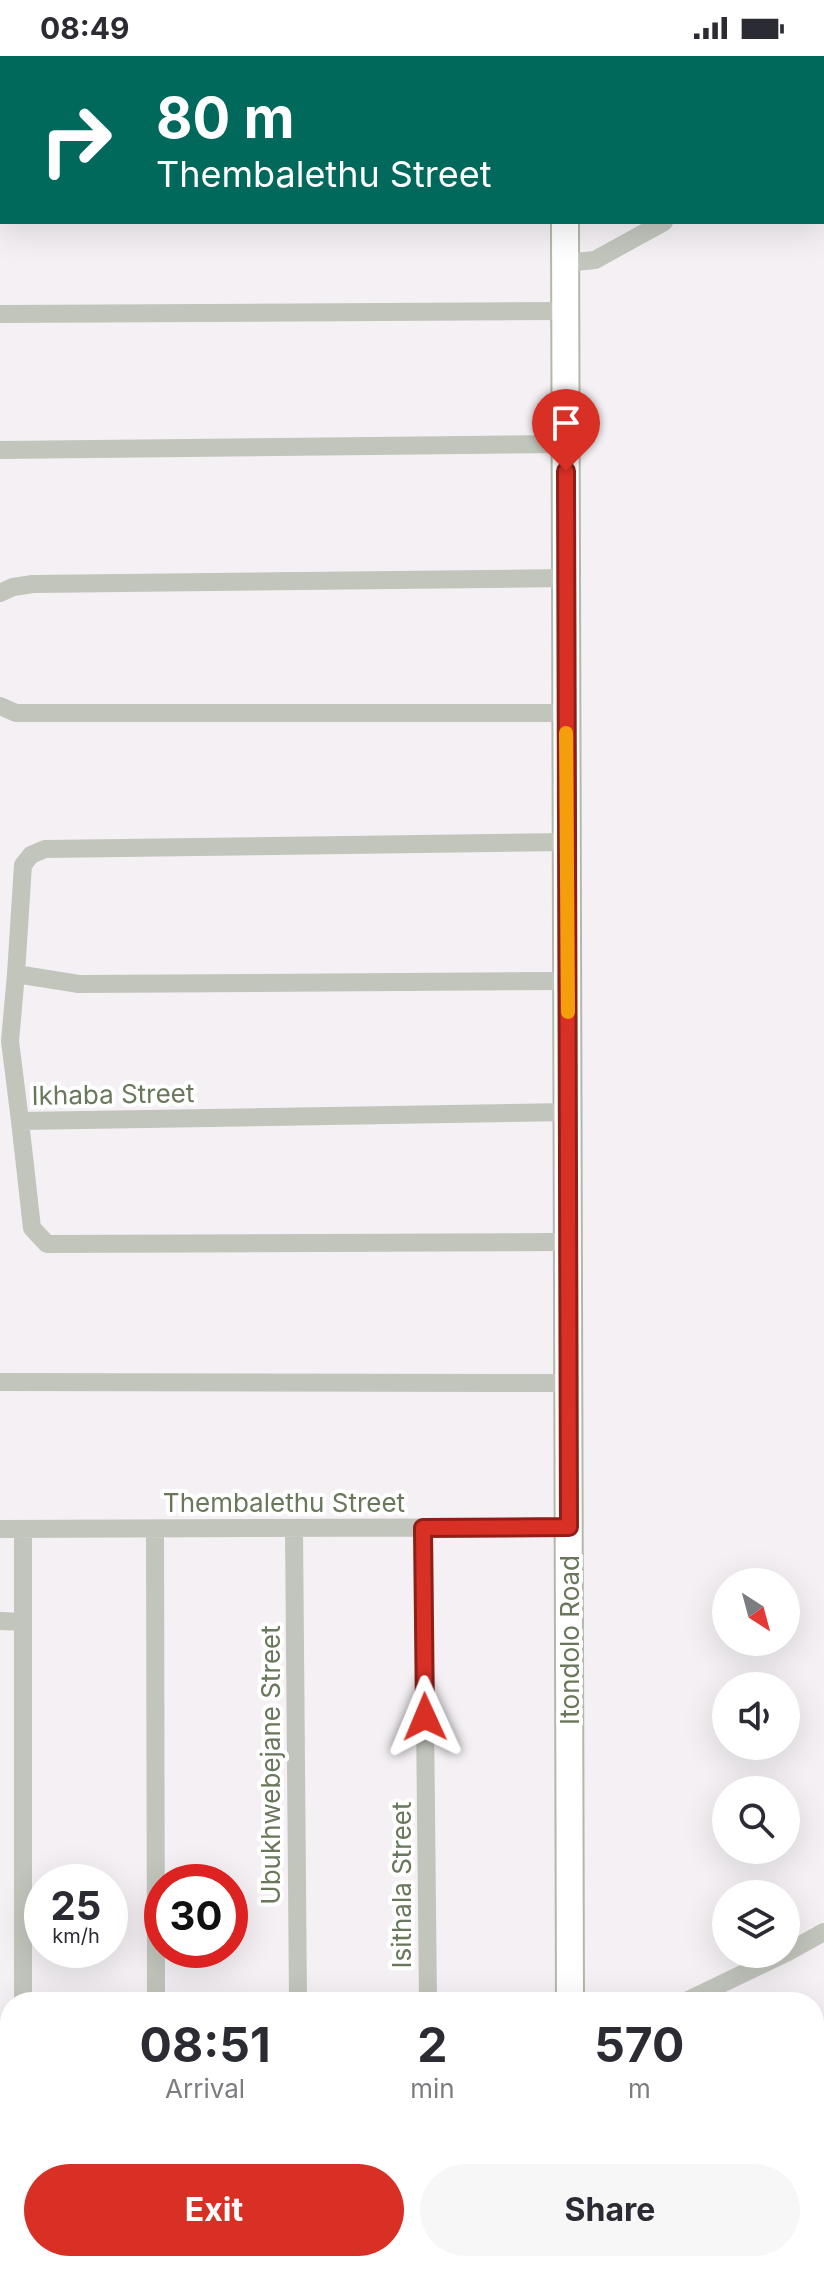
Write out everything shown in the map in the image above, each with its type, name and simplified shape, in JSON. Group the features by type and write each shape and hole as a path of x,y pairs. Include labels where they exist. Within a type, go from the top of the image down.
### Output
{"street":[{"name":"Itondolo Road","path":"565,224 570,1992"},
{"path":"565,263 595,260 660,224"},
{"path":"0,314 565,311"},
{"path":"0,450 566,444"},
{"path":"0,593 33,584 566,578"},
{"path":"0,706 16,713 566,713"},
{"path":"20,1121 10,1041 23,865 31,855 45,849 567,842"},
{"path":"16,974 79,984 567,981"},
{"name":"Ikhaba Street","path":"568,1242 47,1244 34,1234 32,1228 20,1121 569,1112"},
{"path":"0,1382 569,1383"},
{"name":"Thembalethu Street","path":"0,1529 569,1527"},
{"name":"Ubukhwebejane Street","path":"294,1528 298,1992"},
{"name":"Isithala Street","path":"423,1528 428,1992"},
{"path":"23,1529 23,1992"},
{"path":"155,1529 156,1992"},
{"path":"0,1621 22,1622"},
{"path":"800,1946 824,1932"},
{"path":"705,1992 756,1968"}],"slow traffic":[{"path":"566,733 568,1012"}],"route":[{"path":"425,1717 423,1528 569,1527 566,471"}]}
